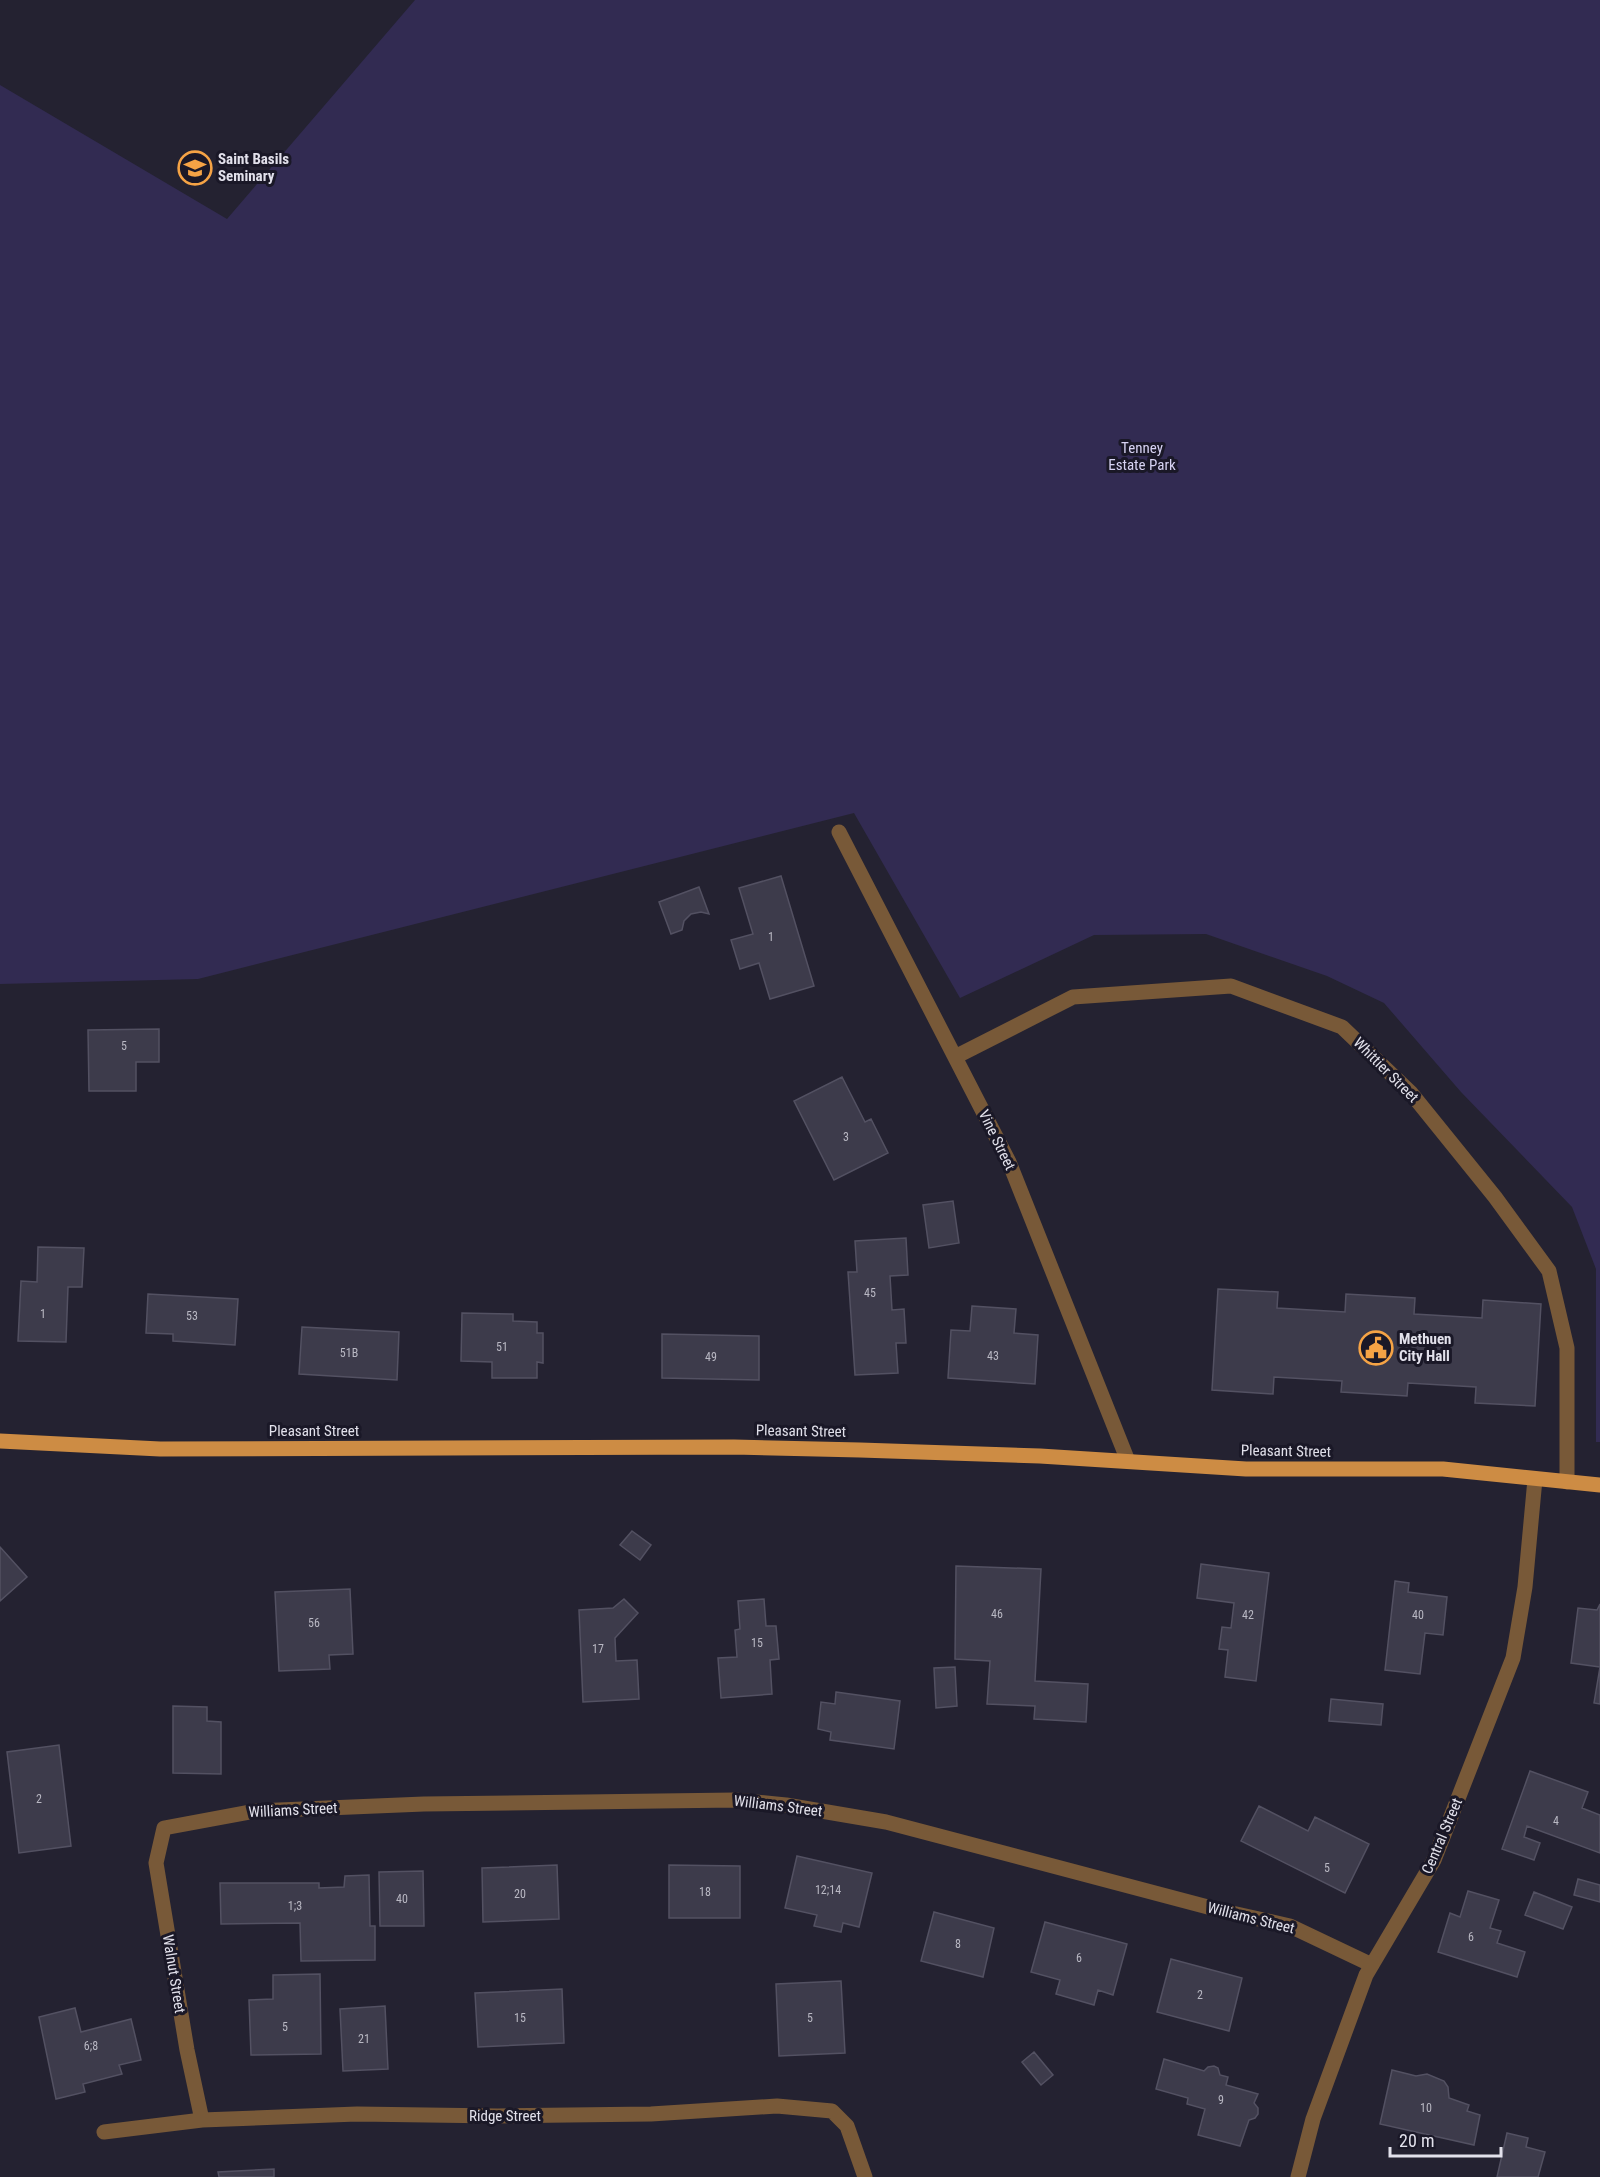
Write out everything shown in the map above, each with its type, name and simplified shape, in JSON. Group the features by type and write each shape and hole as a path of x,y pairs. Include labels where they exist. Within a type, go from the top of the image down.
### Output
{"main road":[{"name":"Pleasant Street","path":"0,1441 160,1449 734,1448 1028,1456 1246,1469 1443,1470 1600,1485"}],"street":[{"name":"Vine Street","path":"839,832 1009,1162 1128,1461"},
{"name":"Whittier Street","path":"955,1057 1073,997 1231,986 1342,1027 1411,1093 1495,1197 1549,1271 1566,1347 1567,1482"},
{"name":"Central Street","path":"1298,2177 1313,2119 1358,1996 1372,1965 1434,1860 1513,1658 1525,1587 1535,1479"},
{"name":"Williams Street","path":"164,1828 255,1811 424,1804 735,1800 786,1804 886,1822 1223,1911 1290,1926 1372,1965"},
{"name":"Walnut Street","path":"164,1828 156,1863 187,2050 202,2120"},
{"name":"Ridge Street","path":"104,2132 202,2120 357,2114 498,2116 651,2114 777,2106 832,2111 847,2126 865,2177"}],"green space":[{"name":"Tenney Estate Park","path":"415,0 1600,0 1600,1442 1596,1442 1596,1269 1572,1207 1461,1092 1384,1003 1327,976 1206,934 1094,935 960,998 854,813 198,979 0,984 0,85 227,219"}],"building":[{"path":"781,876 814,986 770,999 759,963 740,969 731,940 753,934 739,888"},
{"path":"699,887 709,914 701,912 691,914 684,921 682,930 671,934 659,902"},
{"path":"159,1029 159,1062 136,1062 136,1091 89,1091 88,1030"},
{"path":"842,1077 865,1122 871,1119 888,1153 834,1180 794,1101"},
{"path":"953,1201 959,1243 929,1248 923,1205"},
{"path":"906,1238 908,1275 890,1276 892,1310 904,1309 906,1343 896,1343 898,1373 855,1375 848,1272 857,1272 855,1241"},
{"path":"38,1247 84,1248 82,1287 68,1287 66,1342 18,1341 21,1281 37,1282"},
{"name":"Methuen City Hall","path":"1218,1289 1278,1292 1277,1308 1345,1312 1346,1294 1415,1298 1414,1314 1482,1318 1483,1300 1541,1304 1535,1406 1475,1403 1476,1387 1408,1383 1407,1396 1341,1392 1342,1381 1274,1377 1273,1394 1212,1390"},
{"path":"148,1294 238,1299 235,1345 173,1341 173,1334 146,1333"},
{"path":"972,1306 1016,1309 1014,1333 1038,1335 1035,1384 948,1378 951,1330 970,1331"},
{"path":"462,1313 513,1314 513,1321 537,1322 537,1333 543,1333 543,1363 537,1362 537,1378 492,1378 492,1362 461,1361"},
{"path":"302,1327 399,1332 397,1380 299,1374"},
{"path":"662,1334 759,1336 759,1380 662,1378"},
{"path":"632,1531 651,1545 640,1560 620,1545"},
{"path":"0,1547 27,1577 0,1601"},
{"path":"1201,1564 1269,1573 1256,1681 1225,1677 1228,1650 1219,1649 1222,1627 1231,1628 1234,1603 1197,1598"},
{"path":"956,1566 1041,1569 1035,1681 1088,1684 1086,1722 1034,1719 1035,1706 987,1704 990,1661 955,1659"},
{"path":"1395,1581 1409,1583 1408,1592 1447,1597 1443,1635 1425,1633 1420,1674 1385,1670"},
{"path":"350,1589 353,1654 329,1655 330,1669 279,1671 275,1592"},
{"path":"624,1599 638,1613 615,1638 616,1661 637,1660 639,1699 583,1702 579,1610 613,1608"},
{"path":"764,1599 766,1626 776,1626 779,1659 770,1660 772,1694 721,1698 718,1658 737,1657 735,1630 740,1629 738,1601"},
{"path":"1600,1604 1600,1667 1571,1663 1578,1608 1597,1610"},
{"path":"955,1667 957,1706 936,1708 934,1668"},
{"path":"1600,1667 1600,1704 1594,1703"},
{"path":"836,1692 900,1701 894,1749 830,1740 831,1732 818,1729 821,1702 835,1704"},
{"path":"1331,1699 1383,1704 1381,1725 1329,1721"},
{"path":"173,1706 207,1707 207,1721 221,1722 221,1774 173,1773"},
{"path":"59,1745 71,1846 19,1853 7,1752"},
{"path":"1530,1771 1588,1792 1582,1808 1600,1815 1600,1853 1527,1826 1524,1837 1540,1843 1534,1860 1502,1849"},
{"path":"1259,1806 1308,1831 1315,1817 1369,1844 1345,1893 1241,1841"},
{"path":"797,1856 872,1873 859,1927 843,1923 841,1932 814,1926 817,1915 785,1908"},
{"path":"557,1865 559,1919 483,1922 482,1868"},
{"path":"669,1865 740,1866 740,1918 669,1918"},
{"path":"423,1871 424,1926 380,1926 379,1872"},
{"path":"369,1875 370,1926 375,1926 375,1960 301,1961 300,1923 221,1924 220,1883 319,1883 319,1888 344,1887 345,1876"},
{"path":"1578,1879 1600,1885 1600,1902 1574,1895"},
{"path":"1468,1891 1499,1900 1490,1928 1501,1931 1497,1943 1525,1952 1517,1977 1438,1952 1450,1913 1460,1917"},
{"path":"1534,1892 1572,1907 1563,1929 1525,1915"},
{"path":"934,1912 994,1928 983,1977 921,1961"},
{"path":"1045,1922 1127,1944 1113,1995 1098,1990 1094,2005 1056,1994 1060,1980 1031,1972"},
{"path":"1171,1959 1242,1978 1229,2031 1157,2012"},
{"path":"320,1974 321,2054 251,2055 249,2000 273,1999 273,1975"},
{"path":"841,1981 845,2053 779,2056 776,1984"},
{"path":"562,1989 564,2043 478,2047 475,1993"},
{"path":"385,2006 388,2069 343,2071 340,2009"},
{"path":"75,2008 81,2032 131,2019 141,2060 119,2065 122,2074 83,2084 85,2092 56,2099 39,2017"},
{"path":"1034,2052 1053,2075 1041,2085 1022,2062"},
{"path":"1164,2059 1204,2071 1214,2066 1218,2068 1220,2075 1228,2077 1226,2085 1258,2094 1254,2103 1258,2108 1258,2114 1249,2120 1240,2146 1198,2135 1205,2109 1187,2104 1188,2098 1156,2089"},
{"path":"1392,2070 1416,2076 1427,2074 1444,2081 1448,2087 1449,2098 1469,2105 1467,2111 1480,2115 1474,2145 1380,2124"},
{"path":"1507,2133 1528,2138 1526,2147 1545,2152 1538,2177 1497,2177"},
{"path":"274,2169 274,2177 219,2177 218,2172"}],"place":[{"name":"Saint Basils Seminary","path":"195,168"},
{"name":"Methuen City Hall","path":"1376,1348"}]}
